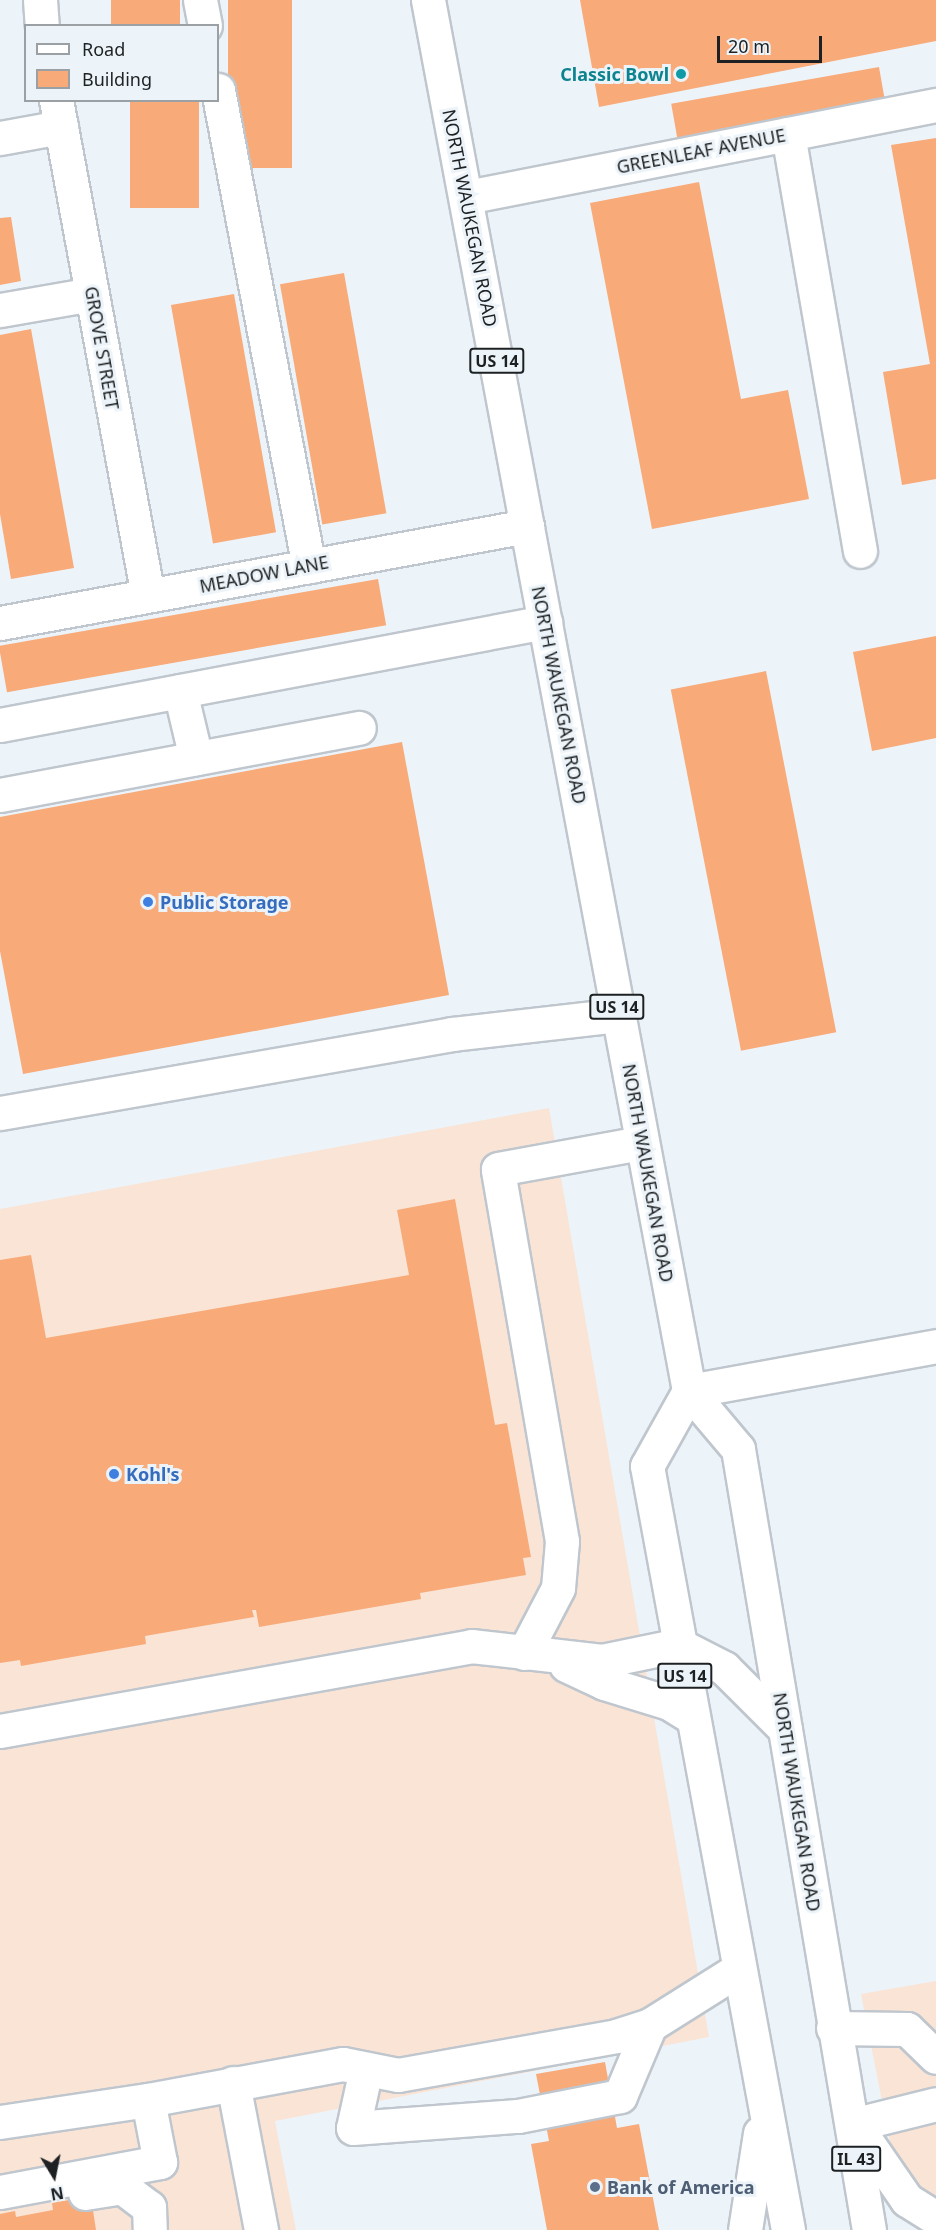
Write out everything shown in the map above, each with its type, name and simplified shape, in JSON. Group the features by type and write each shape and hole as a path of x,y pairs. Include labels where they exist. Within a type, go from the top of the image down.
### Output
{"main road":[{"path":"40,0 42,24"},
{"path":"200,0 205,24"},
{"name":"NORTH WAUKEGAN ROAD","path":"428,0 467,197 641,1143 689,1391 738,1449 843,2088 869,2230"},
{"path":"219,95 309,566"},
{"name":"GREENLEAF AVENUE","path":"467,197 936,105"},
{"path":"0,138 59,114"},
{"name":"GROVE STREET","path":"59,114 148,596"},
{"path":"788,134 860,551"},
{"path":"0,310 92,294"},
{"name":"MEADOW LANE","path":"0,623 528,526"},
{"path":"0,725 545,622"},
{"path":"180,691 196,758"},
{"path":"0,795 359,728"},
{"path":"0,1113 452,1034 619,1016"},
{"path":"536,1655 558,1588 562,1541 498,1169 641,1143"},
{"path":"689,1391 936,1346"},
{"name":"US 14","path":"689,1391 647,1466 788,2230"},
{"path":"0,1731 471,1646 602,1661 679,1644 724,1668 785,1730"},
{"path":"536,1655 604,1683 669,1703 693,1718"},
{"path":"0,2122 148,2100 343,2064 398,2075 583,2043 650,2025 739,1970"},
{"path":"366,2069 353,2128 518,2116 620,2096 650,2025"},
{"path":"833,2028 922,2026 936,2057"},
{"path":"233,2083 261,2230"},
{"path":"843,2088 856,2124 906,2200 936,2218"},
{"path":"148,2100 171,2230"},
{"path":"745,2230 764,2101"},
{"path":"856,2124 936,2104"},
{"path":"0,2192 160,2162"},
{"path":"0,2206 122,2187 148,2207 150,2230"}],"shaded area":[{"path":"549,1108 709,2037 275,2121 296,2230 0,2230 0,1209"},
{"path":"936,1981 936,2208 911,2186 892,2152 861,1994"}],"building":[{"path":"111,0 180,0 180,24 111,24"},
{"path":"228,0 292,0 292,168 228,168"},
{"name":"Classic Bowl","path":"580,0 936,0 936,41 599,107"},
{"path":"879,67 885,102 677,139 671,104"},
{"path":"130,102 199,102 199,208 130,208"},
{"path":"936,138 936,479 902,485 883,372 930,364 891,145"},
{"path":"699,182 741,399 788,390 809,499 652,529 590,203"},
{"path":"11,217 21,281 0,285 0,218"},
{"path":"344,273 386,513 322,525 280,284"},
{"path":"234,294 276,532 213,543 171,305"},
{"path":"31,329 74,568 11,579 0,514 0,335"},
{"path":"378,579 386,625 7,692 0,646"},
{"path":"936,636 936,738 872,751 853,652"},
{"path":"766,671 836,1032 741,1051 671,690"},
{"path":"402,742 449,995 23,1074 0,951 0,817"},
{"path":"455,1199 495,1425 507,1423 531,1557 523,1558 526,1575 420,1593 421,1599 259,1627 256,1610 252,1610 254,1617 145,1636 146,1644 21,1666 20,1660 0,1663 0,1260 31,1255 46,1338 409,1275 397,1210"},
{"name":"Bank of America","path":"605,2062 617,2128 639,2124 659,2230 547,2230 531,2144 549,2141 536,2074"},
{"path":"80,2198 92,2204 96,2230 0,2230 0,2214 15,2211 16,2217 53,2210 52,2203"}],"place":[{"name":"Classic Bowl","path":"681,74"},
{"name":"Public Storage","path":"148,902"},
{"name":"Kohl's","path":"114,1474"},
{"name":"Bank of America","path":"595,2187"}]}
